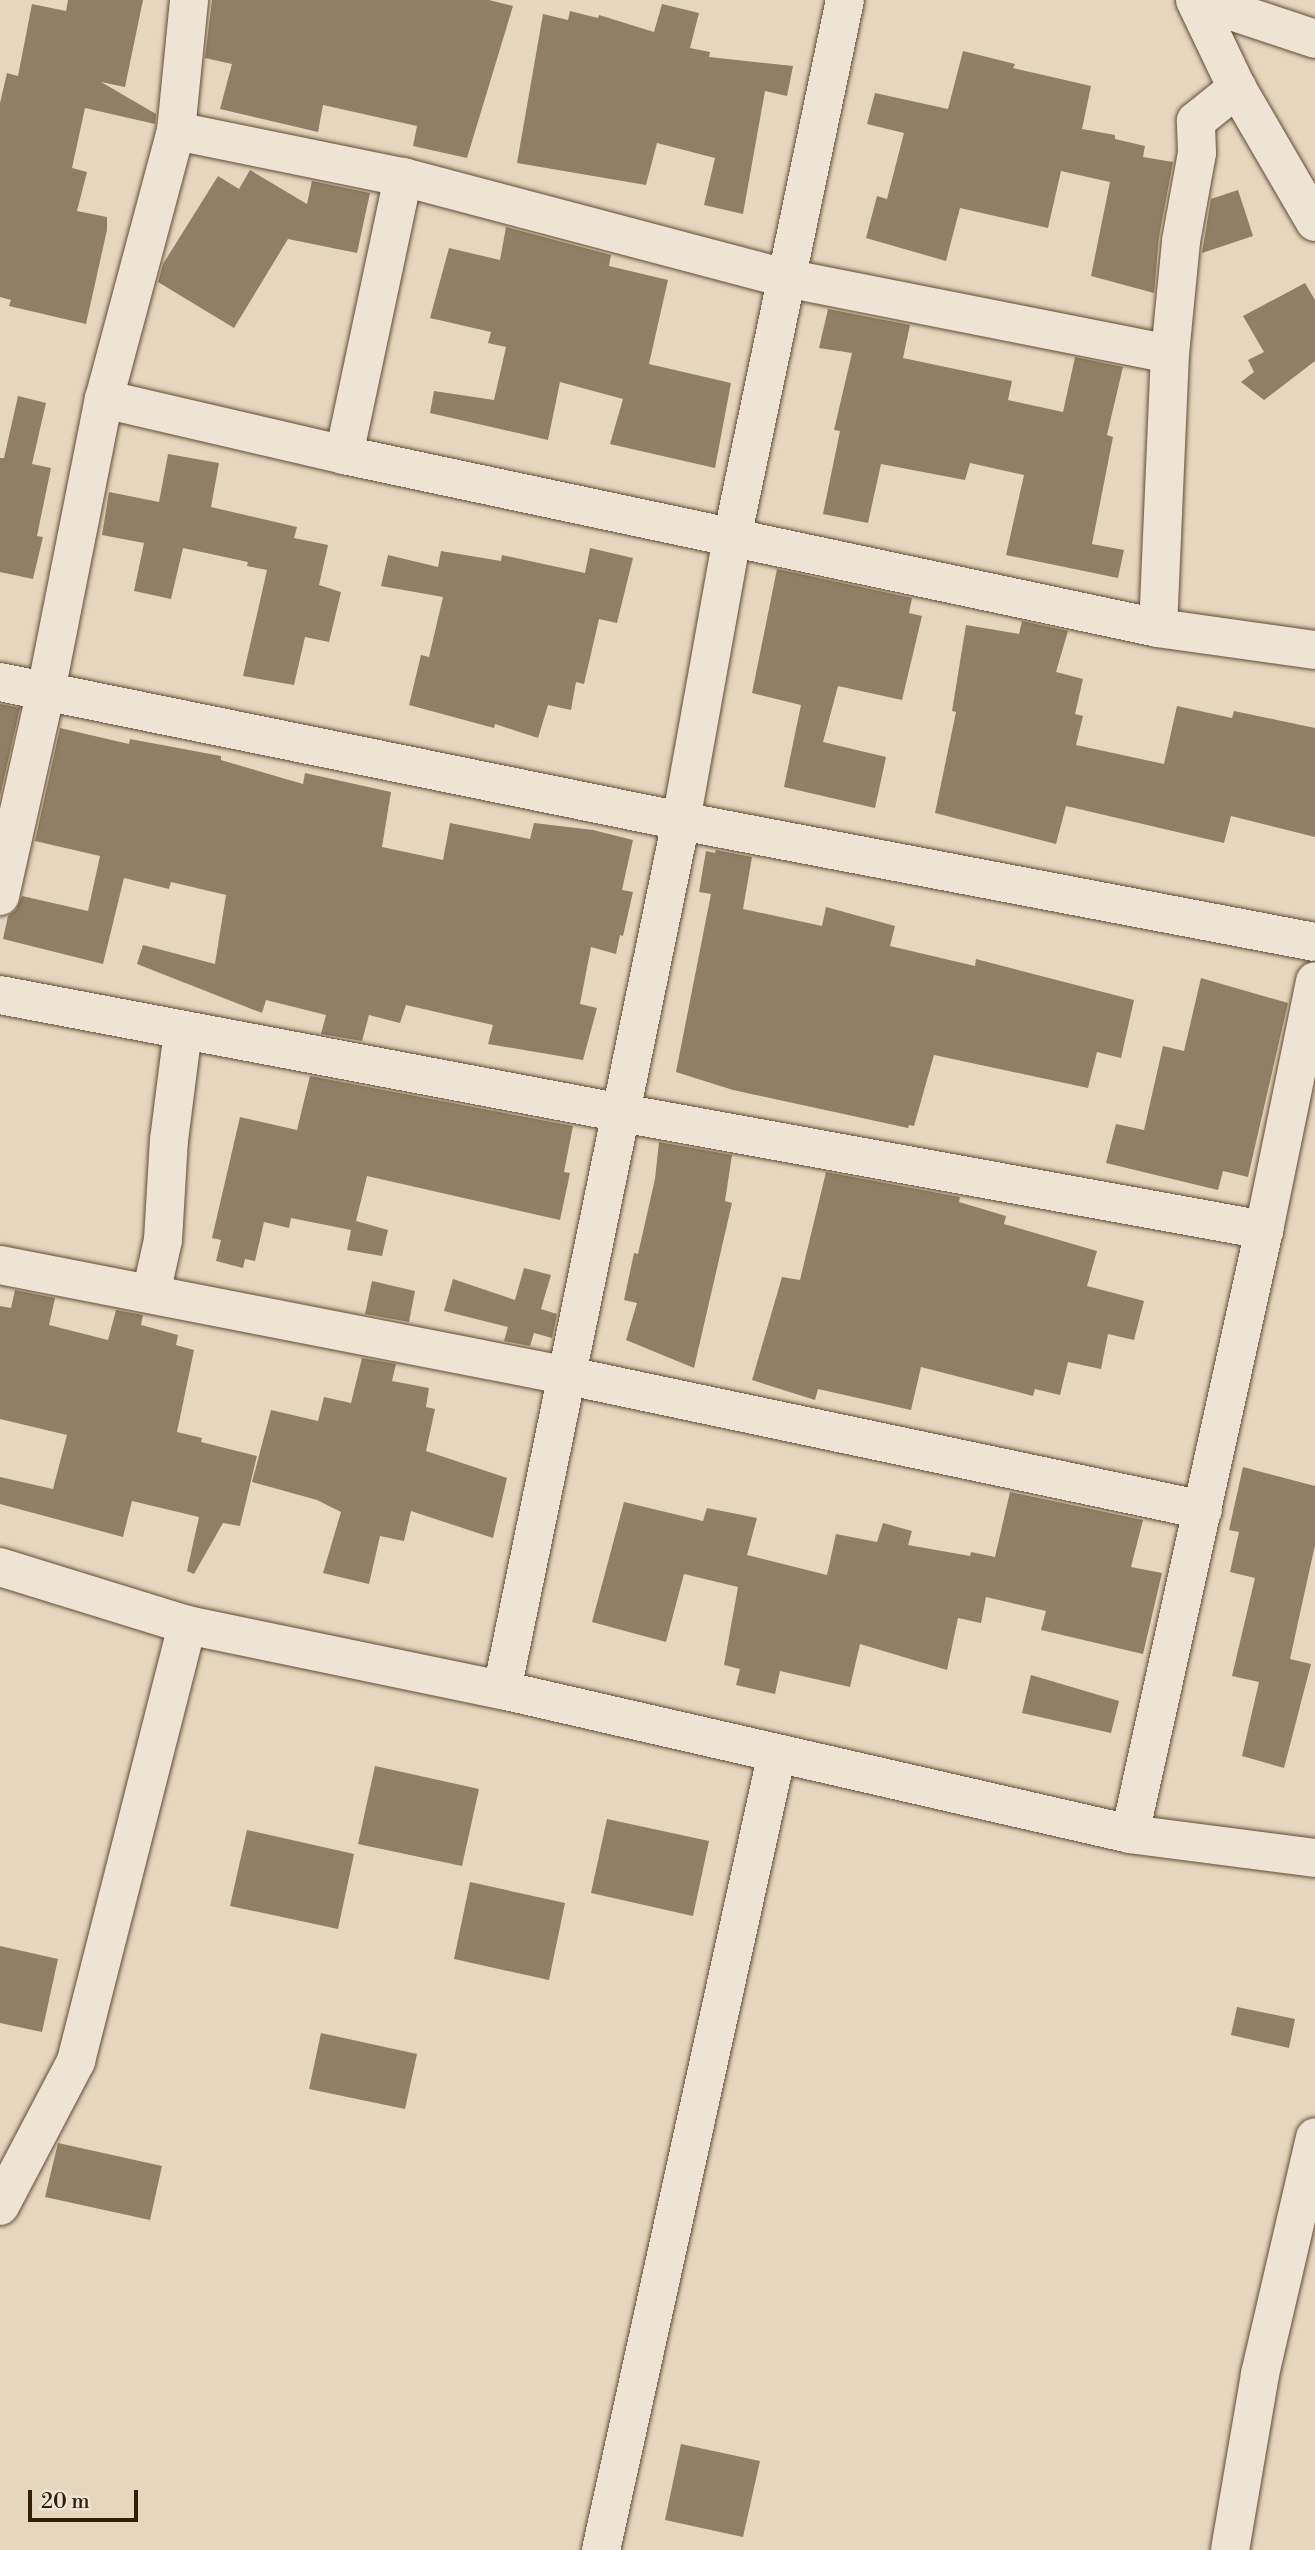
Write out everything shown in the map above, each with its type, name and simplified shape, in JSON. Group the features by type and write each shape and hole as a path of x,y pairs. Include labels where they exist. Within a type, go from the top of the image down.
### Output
{"street":[{"path":"0,896 46,691 104,399 176,131 189,0"},
{"path":"502,1690 569,1376 681,821 732,538 845,0"},
{"path":"1197,0 1315,39"},
{"path":"1197,0 1237,89 1315,222"},
{"path":"1158,628 1170,354 1181,240 1197,153 1196,121 1237,89"},
{"path":"176,131 403,177 786,278 1170,354"},
{"path":"344,455 403,177"},
{"path":"104,399 344,455 1158,628 1315,650"},
{"path":"0,682 681,821 1315,942"},
{"path":"1130,1834 1265,1230 1315,981"},
{"path":"0,995 622,1113 1265,1230"},
{"path":"151,1294 163,1240 169,1140 183,1030"},
{"path":"0,1265 569,1376 1203,1510"},
{"path":"0,1567 187,1625 502,1690 1130,1834 1315,1858"},
{"path":"0,2206 76,2061 187,1625"},
{"path":"601,2550 777,1753"},
{"path":"1230,2550 1261,2374 1315,2137"}],"building":[{"path":"68,0 143,0 125,87 101,82 156,114 155,124 85,108 72,168 87,172 77,211 107,217 107,230 86,324 9,306 11,300 0,297 0,103 7,73 18,76 32,4 66,11"},
{"path":"212,0 489,0 513,6 467,158 413,146 417,126 323,105 318,132 220,109 232,64 205,58"},
{"path":"662,4 699,13 690,48 710,52 709,57 793,66 787,96 765,91 743,214 704,205 715,158 657,143 646,185 517,163 543,14 568,20 570,11 598,18 599,15 654,32"},
{"path":"963,51 1015,64 1013,68 1091,86 1082,129 1115,135 1115,139 1145,146 1143,157 1173,162 1159,237 1154,293 1091,276 1110,182 1061,171 1048,228 960,208 946,261 866,238 877,196 887,199 904,133 867,124 875,93 948,109"},
{"path":"250,170 307,204 312,181 370,193 357,253 288,239 234,328 158,282 163,264 218,176 239,189"},
{"path":"1238,190 1253,236 1202,253 1211,199"},
{"path":"506,227 611,255 609,266 668,280 649,364 731,383 715,468 610,444 623,399 560,382 548,440 430,413 434,391 494,400 506,347 488,343 491,332 430,318 449,248 500,260"},
{"path":"1305,283 1315,300 1315,361 1264,400 1241,382 1254,372 1248,360 1264,352 1243,316"},
{"path":"828,309 910,325 903,358 1012,381 1008,400 1063,412 1075,357 1123,367 1107,435 1113,437 1092,544 1124,550 1118,578 1006,555 1024,475 970,463 965,480 881,464 868,523 823,514 840,431 834,430 852,353 819,348"},
{"path":"18,396 46,403 32,464 51,468 37,536 43,537 33,579 0,572 0,458 4,458"},
{"path":"168,454 219,463 211,507 297,527 294,538 328,545 319,585 341,592 329,642 305,637 294,685 243,676 267,570 247,566 248,562 183,548 171,599 134,591 144,543 102,535 109,492 159,502"},
{"path":"590,548 633,558 617,623 599,619 584,684 576,682 571,710 548,705 538,738 495,724 494,728 409,705 421,655 429,657 443,597 381,586 388,555 438,567 441,551 501,561 502,555 585,573"},
{"path":"777,569 912,598 909,613 922,616 902,700 838,686 823,742 886,757 875,808 784,787 801,705 752,693"},
{"path":"1022,621 1068,631 1056,672 1083,679 1075,714 1083,716 1076,745 1164,764 1177,706 1232,718 1234,711 1315,728 1315,837 1231,816 1224,843 1066,806 1056,844 935,813 956,712 952,711 966,625 1019,634"},
{"path":"0,704 20,708 0,796"},
{"path":"60,728 129,744 130,739 221,756 221,760 303,784 305,773 391,792 382,847 443,860 450,823 530,839 534,823 593,830 633,840 622,890 633,892 616,954 591,947 580,1004 597,1008 583,1060 488,1044 493,1025 406,1005 400,1023 369,1015 362,1041 321,1034 326,1015 266,1000 262,1013 137,964 143,945 215,964 226,895 171,882 169,889 124,878 103,964 3,939 8,916 16,910 22,896 88,911 100,856 35,841"},
{"path":"716,850 752,857 743,909 822,926 826,907 895,926 890,946 975,966 976,959 1134,1000 1121,1058 1097,1052 1088,1088 934,1055 914,1126 909,1125 908,1128 733,1090 676,1072 711,894 699,892 706,851 715,853"},
{"path":"1201,978 1288,1003 1248,1177 1223,1171 1218,1190 1106,1163 1116,1124 1144,1130 1163,1046 1184,1051"},
{"path":"310,1076 573,1126 564,1172 570,1173 560,1220 367,1176 356,1221 388,1230 382,1256 347,1250 351,1230 291,1218 289,1228 264,1222 255,1261 245,1259 243,1268 216,1261 221,1240 212,1238 240,1117 297,1130"},
{"path":"659,1142 732,1155 725,1201 732,1203 694,1368 626,1340 637,1303 624,1300 634,1253 638,1254 655,1179"},
{"path":"826,1172 960,1197 959,1202 1006,1216 1004,1224 1097,1251 1087,1286 1144,1301 1134,1340 1108,1334 1101,1369 1068,1362 1060,1395 1035,1389 1033,1396 921,1367 911,1410 818,1389 815,1400 752,1380 782,1277 800,1280"},
{"path":"524,1268 551,1275 541,1309 557,1314 552,1338 534,1333 530,1346 504,1341 508,1327 444,1311 453,1279 515,1300"},
{"path":"372,1281 415,1291 409,1322 365,1314"},
{"path":"15,1290 55,1298 49,1325 108,1340 116,1310 143,1315 141,1325 178,1335 176,1345 194,1350 177,1432 202,1438 201,1442 257,1456 240,1526 223,1523 194,1574 187,1571 199,1517 132,1501 123,1537 0,1504 0,1477 53,1489 67,1435 0,1419 0,1306 11,1308"},
{"path":"362,1358 396,1364 392,1381 429,1388 426,1407 435,1409 426,1451 507,1478 493,1538 411,1511 404,1541 380,1536 369,1584 323,1573 341,1512 317,1500 252,1482 271,1410 318,1421 324,1397 351,1403"},
{"path":"1243,1467 1315,1486 1315,1545 1290,1659 1311,1664 1284,1768 1242,1756 1259,1682 1232,1676 1255,1578 1230,1572 1239,1532 1229,1530"},
{"path":"1010,1492 1143,1520 1131,1567 1162,1573 1143,1654 1041,1630 1046,1611 986,1597 981,1623 958,1618 947,1670 860,1644 850,1687 780,1671 775,1694 736,1685 740,1669 724,1665 738,1587 684,1574 666,1642 592,1622 624,1502 703,1521 707,1508 757,1518 747,1555 827,1575 836,1534 877,1542 883,1523 912,1531 908,1545 970,1556 971,1552 995,1557"},
{"path":"1031,1675 1119,1701 1111,1733 1022,1713"},
{"path":"375,1766 479,1789 462,1866 358,1844"},
{"path":"607,1819 709,1841 693,1916 591,1893"},
{"path":"247,1830 354,1854 338,1929 230,1906"},
{"path":"470,1882 565,1903 549,1980 454,1959"},
{"path":"0,1946 58,1959 42,2032 0,2023"},
{"path":"1237,2007 1295,2019 1289,2048 1231,2035"},
{"path":"321,2033 417,2054 405,2109 309,2089"},
{"path":"58,2143 162,2166 150,2220 45,2197"},
{"path":"681,2444 760,2461 743,2537 665,2520"}]}
